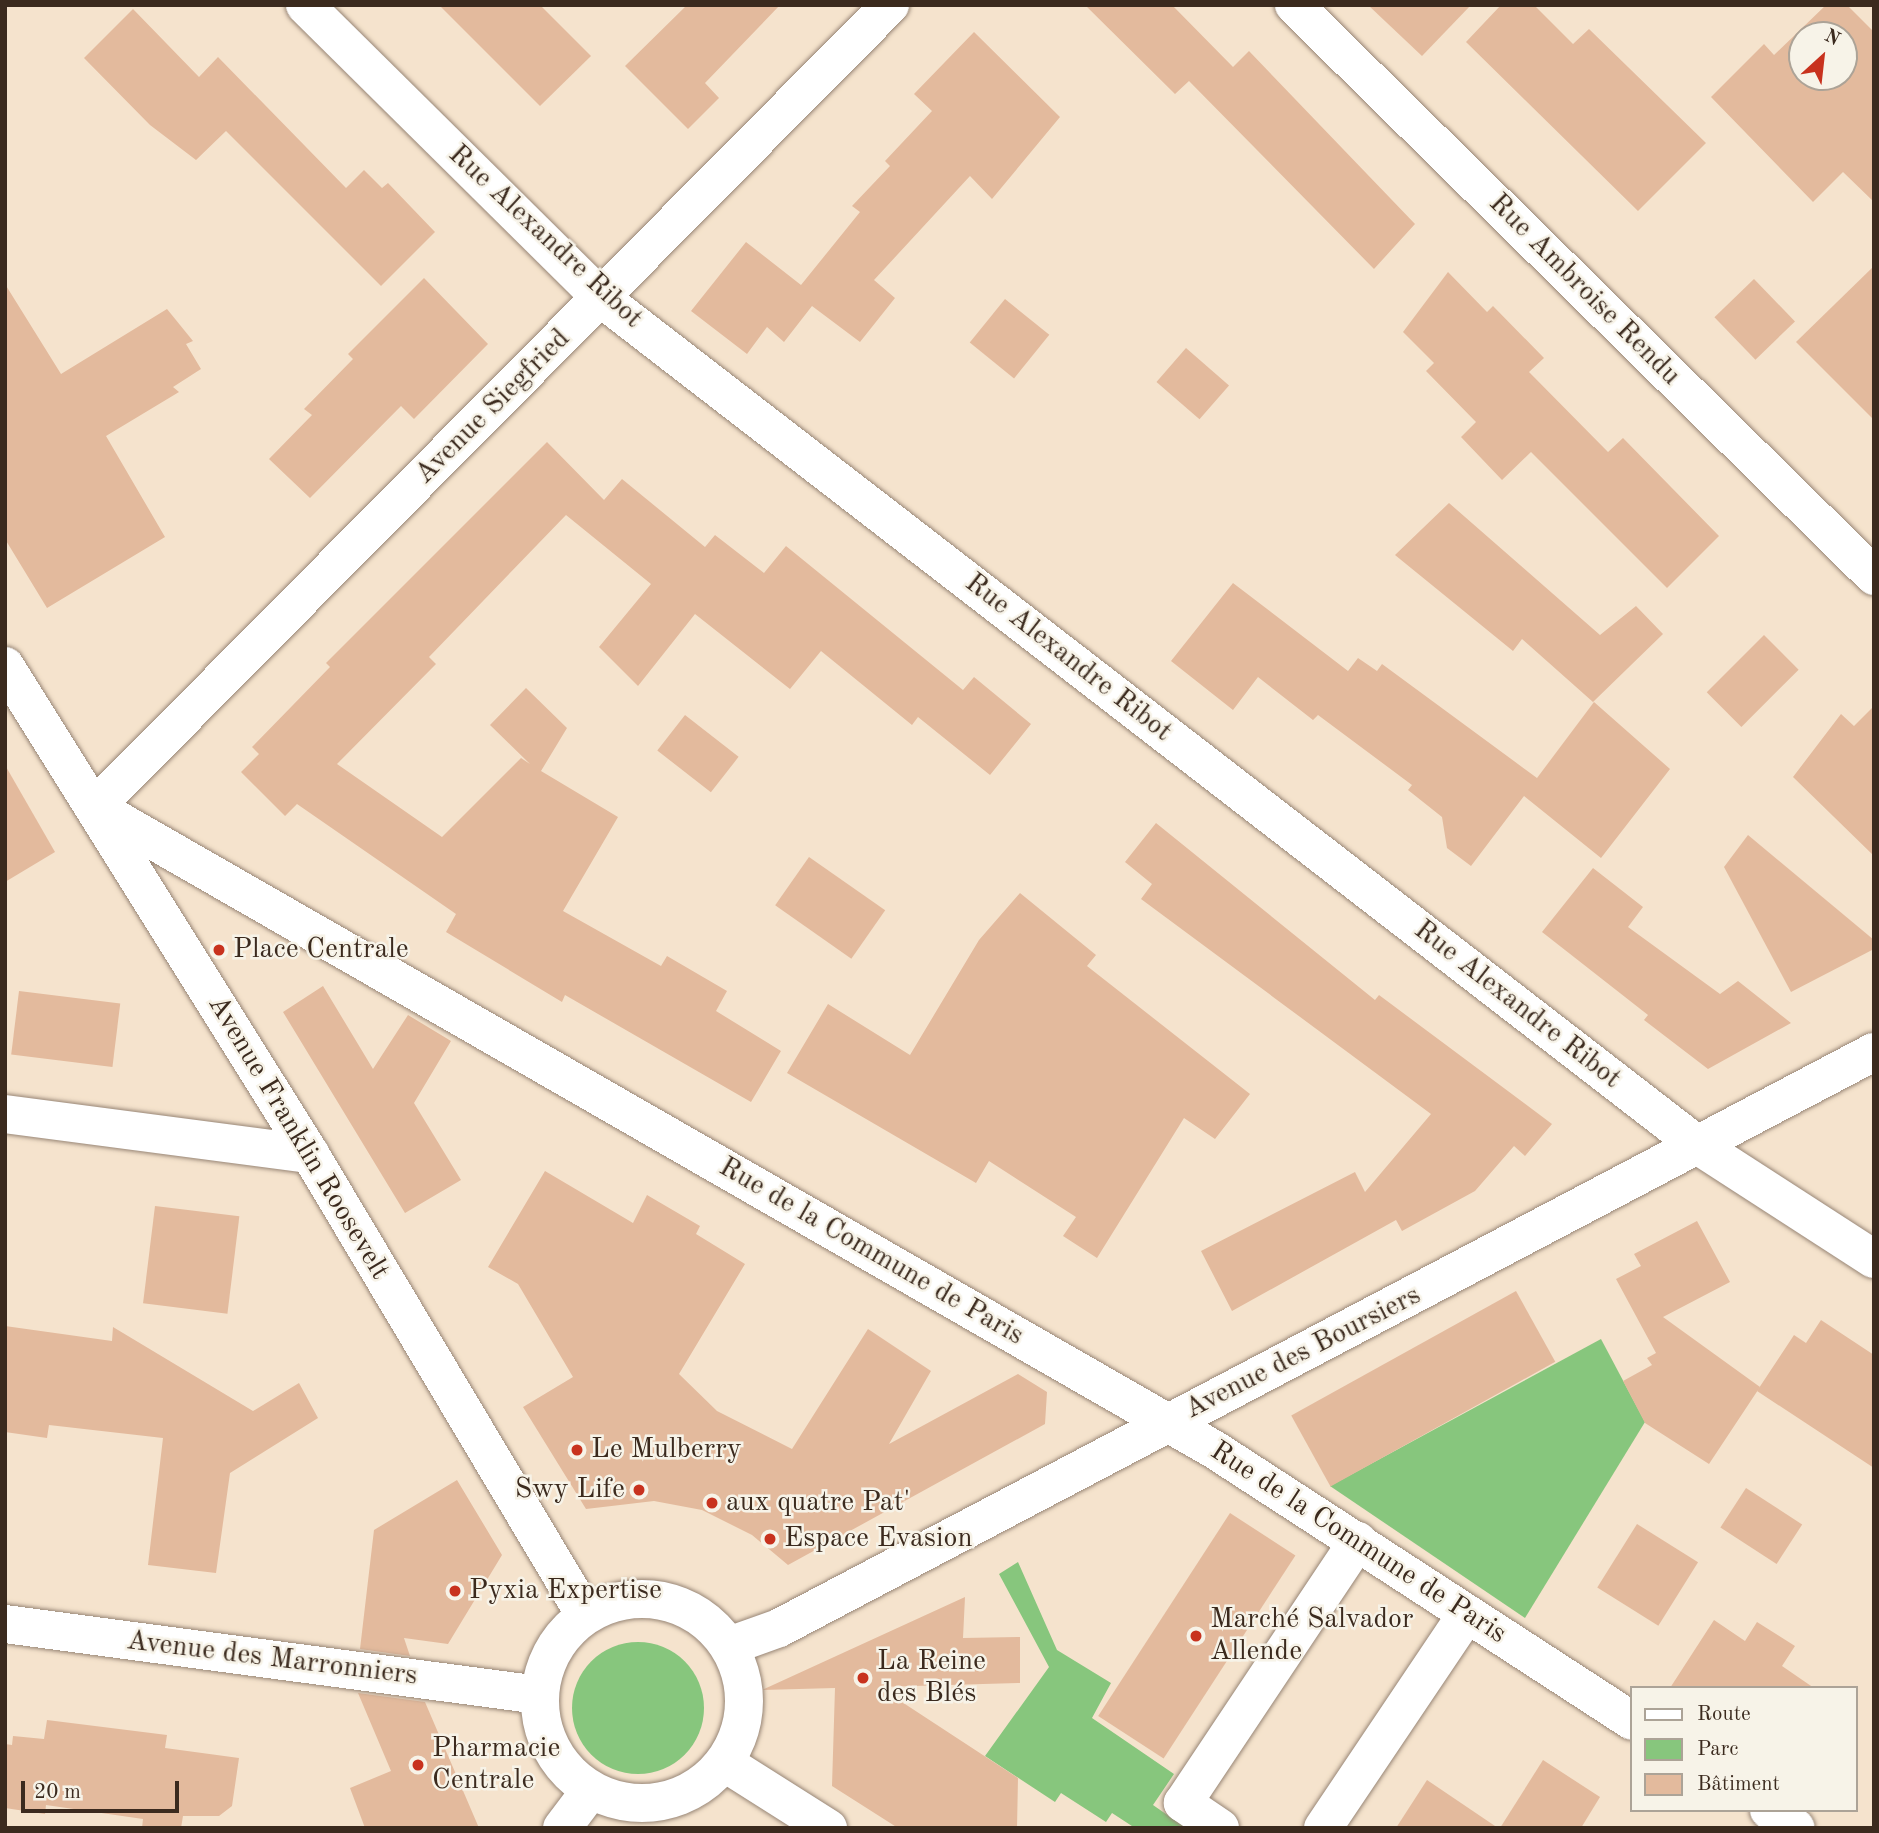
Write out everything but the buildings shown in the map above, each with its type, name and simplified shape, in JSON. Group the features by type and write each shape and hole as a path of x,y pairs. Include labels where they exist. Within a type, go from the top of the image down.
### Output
{"street":[{"name":"Rue Alexandre Ribot","path":"305,5 601,298 1699,1146 1874,1259"},
{"name":"Avenue Siegfried","path":"95,807 890,5"},
{"name":"Rue Ambroise Rendu","path":"1294,5 1874,576"},
{"name":"Avenue Franklin Roosevelt","path":"5,666 310,1154 585,1615"},
{"name":"Rue de la Commune de Paris","path":"95,807 1168,1422 1359,1541 1630,1720"},
{"name":"Avenue des Boursiers","path":"729,1646 779,1628 1874,1052"},
{"path":"5,1114 310,1154"},
{"path":"1220,1828 1183,1803 1359,1541"},
{"path":"647,1598 707,1621 729,1646 742,1674 745,1705 725,1763 678,1798 648,1804 590,1791 551,1750 539,1695 546,1664 585,1615 615,1601 647,1598"},
{"path":"1323,1828 1467,1614"},
{"name":"Avenue des Marronniers","path":"5,1624 539,1695"},
{"path":"725,1763 828,1828"},
{"path":"562,1828 590,1791"},
{"path":"1772,1812 1796,1828"}],"green space":[{"path":"1601,1339 1645,1422 1525,1618 1330,1486"},
{"path":"1018,1562 1057,1650 1111,1683 1092,1718 1174,1774 1153,1805 1186,1828 1135,1828 1112,1813 1106,1822 1061,1793 1055,1802 985,1756 1049,1667 999,1574"},
{"path":"638,1642 663,1647 685,1661 699,1683 704,1708 699,1733 685,1755 663,1769 638,1774 613,1769 591,1755 577,1733 572,1708 577,1683 591,1661 613,1647"}],"place":[{"name":"Place Centrale","path":"219,950"},
{"name":"Le Mulberry","path":"577,1450"},
{"name":"Swy Life","path":"639,1490"},
{"name":"aux quatre Pat'","path":"712,1503"},
{"name":"Espace Evasion","path":"770,1539"},
{"name":"Pyxia Expertise","path":"455,1591"},
{"name":"Marché Salvador Allende","path":"1196,1636"},
{"name":"La Reine des Blés","path":"863,1678"},
{"name":"Pharmacie Centrale","path":"418,1765"}]}
